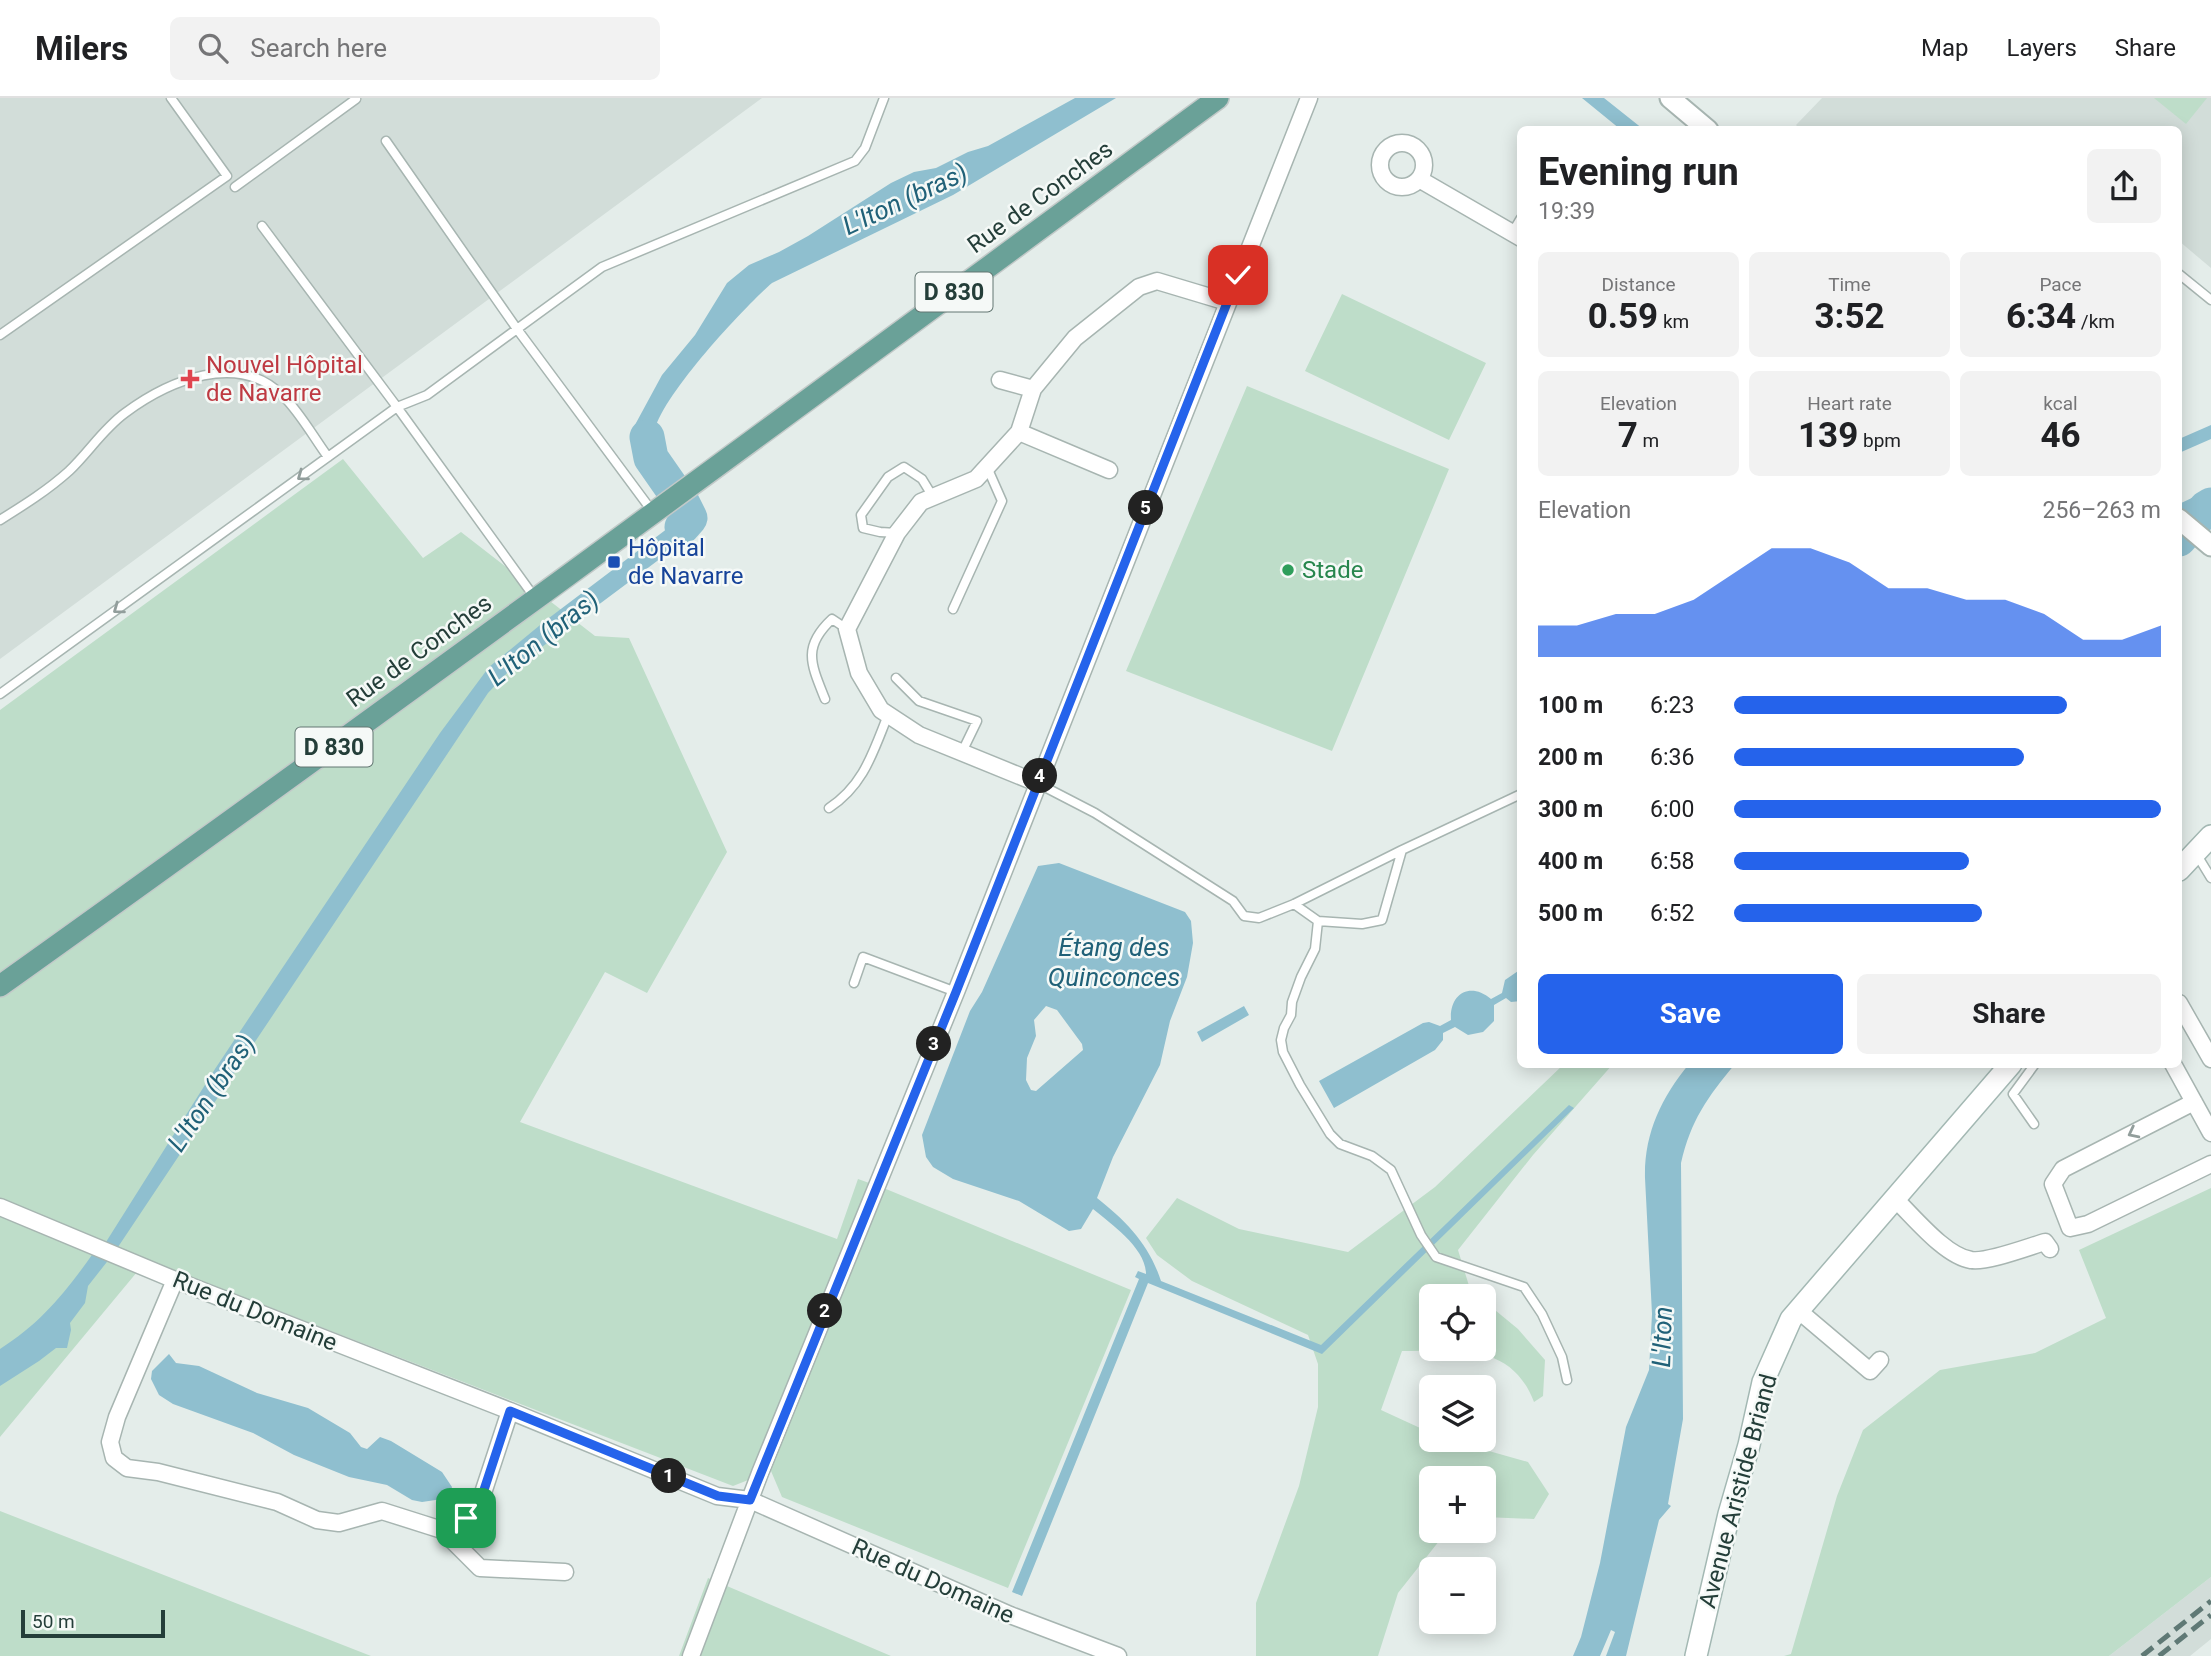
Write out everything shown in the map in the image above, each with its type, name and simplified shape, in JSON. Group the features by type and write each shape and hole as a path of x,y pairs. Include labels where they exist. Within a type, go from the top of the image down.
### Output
{"main road":[{"name":"Rue de Conches","path":"0,986 317,760 1218,98"},
{"path":"2182,867 2211,836"},
{"name":"Avenue Aristide Briand","path":"1696,1656 1763,1382 1791,1319 2008,1068"}],"street":[{"path":"691,1656 750,1500 956,992 1309,98"},
{"path":"1671,98 1703,126"},
{"path":"1419,179 1516,236"},
{"path":"1037,783 919,735 881,710 859,673 848,629 897,533 921,502 976,479 1019,432 1032,389 1075,338 1139,287 1157,281 1227,302"},
{"path":"1000,380 1032,389"},
{"path":"1019,432 1109,470"},
{"path":"2182,522 2205,541"},
{"path":"2182,1008 2211,1059"},
{"path":"2175,1068 2211,1133"},
{"path":"2194,1102 2063,1169 2053,1184 2070,1228 2088,1224 2211,1164"},
{"path":"1895,1199 1938,1240 1957,1256 1965,1259 1973,1261 2045,1242 2050,1249"},
{"name":"Rue du Domaine","path":"0,1207 175,1280 718,1496 750,1500 1010,1615 1118,1656"},
{"path":"175,1280 117,1417 110,1442 114,1458 127,1468 158,1472 277,1502 317,1520 339,1523 382,1511 442,1530 480,1568 565,1572"},
{"path":"1799,1311 1870,1371 1880,1360"},
{"path":"442,1530 466,1518 480,1502 510,1411"}],"lane":[{"path":"0,335 227,176 171,98"},
{"path":"0,694 397,407 427,395 602,267 855,161 865,148 884,98"},
{"path":"235,187 356,99"},
{"path":"386,141 517,329 659,509"},
{"path":"262,226 536,598"},
{"path":"2182,276 2211,300"},
{"path":"0,520 49,488 124,414 158,391 204,375 242,374 264,382 284,396 328,457"},
{"path":"897,533 863,528 860,515 888,477 904,467 922,479 933,497"},
{"path":"953,609 1002,502 987,467"},
{"path":"825,699 815,673 811,648 822,629 832,619 848,629"},
{"path":"896,678 919,701 977,721 962,752"},
{"path":"829,808 860,780 888,715"},
{"path":"1037,783 1095,813 1210,886 1233,901 1244,916 1259,918 1294,904 1517,796"},
{"path":"1294,904 1318,921 1362,924 1382,920 1402,850"},
{"path":"2195,852 2211,878"},
{"path":"1318,921 1315,949 1301,977 1281,1040 1283,1052 1300,1085 1330,1134 1340,1144 1372,1156 1391,1170 1421,1235 1436,1257 1524,1287 1542,1314 1557,1346 1567,1380"},
{"path":"854,983 863,957 956,992"},
{"path":"2032,1068 2013,1094 2034,1124"}],"shaded area":[{"name":"Nouvel Hôpital de Navarre","path":"0,98 762,98 0,659"},
{"path":"1822,98 2211,98 2211,268 2182,244 2182,126 1796,125"},
{"path":"2211,1577 2211,1639 2190,1656 2109,1656"}],"green space":[{"path":"2154,98 2207,98 2186,124"},
{"path":"1342,294 1486,363 1449,440 1305,371"},
{"name":"Stade","path":"1247,386 1449,469 1332,751 1126,671"},
{"path":"343,459 423,558 461,532 595,636 629,638 727,852 647,993 605,972 520,1122 837,1239 858,1179 1131,1290 1008,1588 782,1497 771,1471 733,1486 147,1260 0,1437 0,710"},
{"path":"1560,1068 1609,1068 1533,1155 1458,1250 1468,1284 1419,1284 1419,1351 1402,1351 1381,1410 1419,1427 1419,1452 1493,1452 1528,1462 1549,1494 1534,1519 1496,1517 1496,1466 1419,1466 1419,1543 1438,1543 1426,1557 1419,1557 1419,1566 1398,1593 1378,1656 1256,1656 1256,1603 1299,1486 1318,1407 1318,1364 1308,1335 1192,1281 1157,1255 1146,1238 1177,1198 1239,1229 1348,1252 1435,1187"},
{"path":"2211,1188 2211,1577 2109,1656 1784,1656 1791,1654 1837,1496 1863,1430 1940,1370 2035,1353 2106,1318 2079,1250"},
{"path":"1496,1311 1518,1329 1545,1360 1543,1396 1534,1402 1524,1382 1511,1368 1496,1359"},
{"path":"0,1511 371,1656 0,1656"},
{"path":"708,1578 891,1656 679,1656"}],"water":[{"path":"1075,98 1116,98 953,195 772,283 760,294 703,356 668,402 657,422 655,442 675,474 660,485 648,470 635,428 636,423 662,375 695,335 727,283 749,265 808,236 891,183 988,146"},
{"path":"1582,98 1604,98 1639,126 1616,126"},
{"path":"2211,425 2211,439 2182,452 2182,438"},
{"path":"2211,489 2211,526 2202,531 2182,514 2182,503"},
{"path":"690,499 700,509 696,532 507,673 488,693 118,1247 106,1242 215,1069 440,733 489,667 680,519 675,509"},
{"name":"Étang des Quinconces","path":"1059,863 1185,912 1191,921 1193,943 1187,977 1170,1021 1160,1065 1113,1157 1097,1198 1118,1215 1135,1234 1150,1256 1161,1281 1321,1345 1569,1105 1574,1108 1322,1354 1148,1283 1022,1596 1012,1592 1139,1279 1135,1277 1138,1271 1146,1274 1144,1264 1134,1246 1093,1209 1081,1229 1069,1231 1019,1201 953,1179 933,1167 926,1157 922,1135 970,1011 982,992 1038,866","holes":["1046,1006 1057,1010 1082,1044 1083,1050 1036,1091 1031,1090 1026,1080 1027,1058 1036,1036 1034,1020"]},
{"path":"1517,972 1517,1001 1511,1002 1506,998 1494,1005 1494,1021 1483,1032 1468,1035 1455,1027 1443,1033 1443,1040 1435,1050 1334,1108 1319,1081 1423,1023 1440,1026 1451,1020 1453,1003 1462,993 1476,991 1491,999 1502,993 1505,980"},
{"path":"1244,1006 1249,1015 1202,1042 1197,1032"},
{"path":"1686,1068 1732,1068 1701,1110 1681,1163 1683,1419 1668,1504 1671,1506 1659,1520 1626,1656 1606,1656 1615,1632 1611,1630 1600,1656 1573,1656 1581,1637 1600,1563 1626,1427 1649,1370 1652,1314 1645,1162 1656,1117"},
{"path":"94,1252 110,1258 88,1286 85,1303 70,1323 67,1348 56,1348 0,1386 0,1349 52,1306"},
{"path":"169,1354 176,1363 199,1366 257,1393 308,1408 350,1433 361,1447 367,1449 380,1437 391,1441 442,1472 452,1487 449,1498 422,1502 412,1500 387,1485 349,1477 294,1455 253,1433 173,1404 159,1395 151,1379 152,1371"}],"waterway":[{"name":"L'Iton (bras)","path":"647,437 651,458 690,518 682,527"},
{"name":"L'Iton","path":"2182,536 2211,505"}],"railway":[{"path":"2142,1656 2211,1601"},
{"path":"2159,1656 2211,1615"}],"place":[{"name":"Nouvel Hôpital de Navarre","path":"190,379"},
{"name":"Hôpital de Navarre","path":"614,562"},
{"name":"Stade","path":"1288,570"}],"route":[{"path":"466,1518 480,1502 510,1411 718,1496 750,1500 956,992 1238,275"}]}
